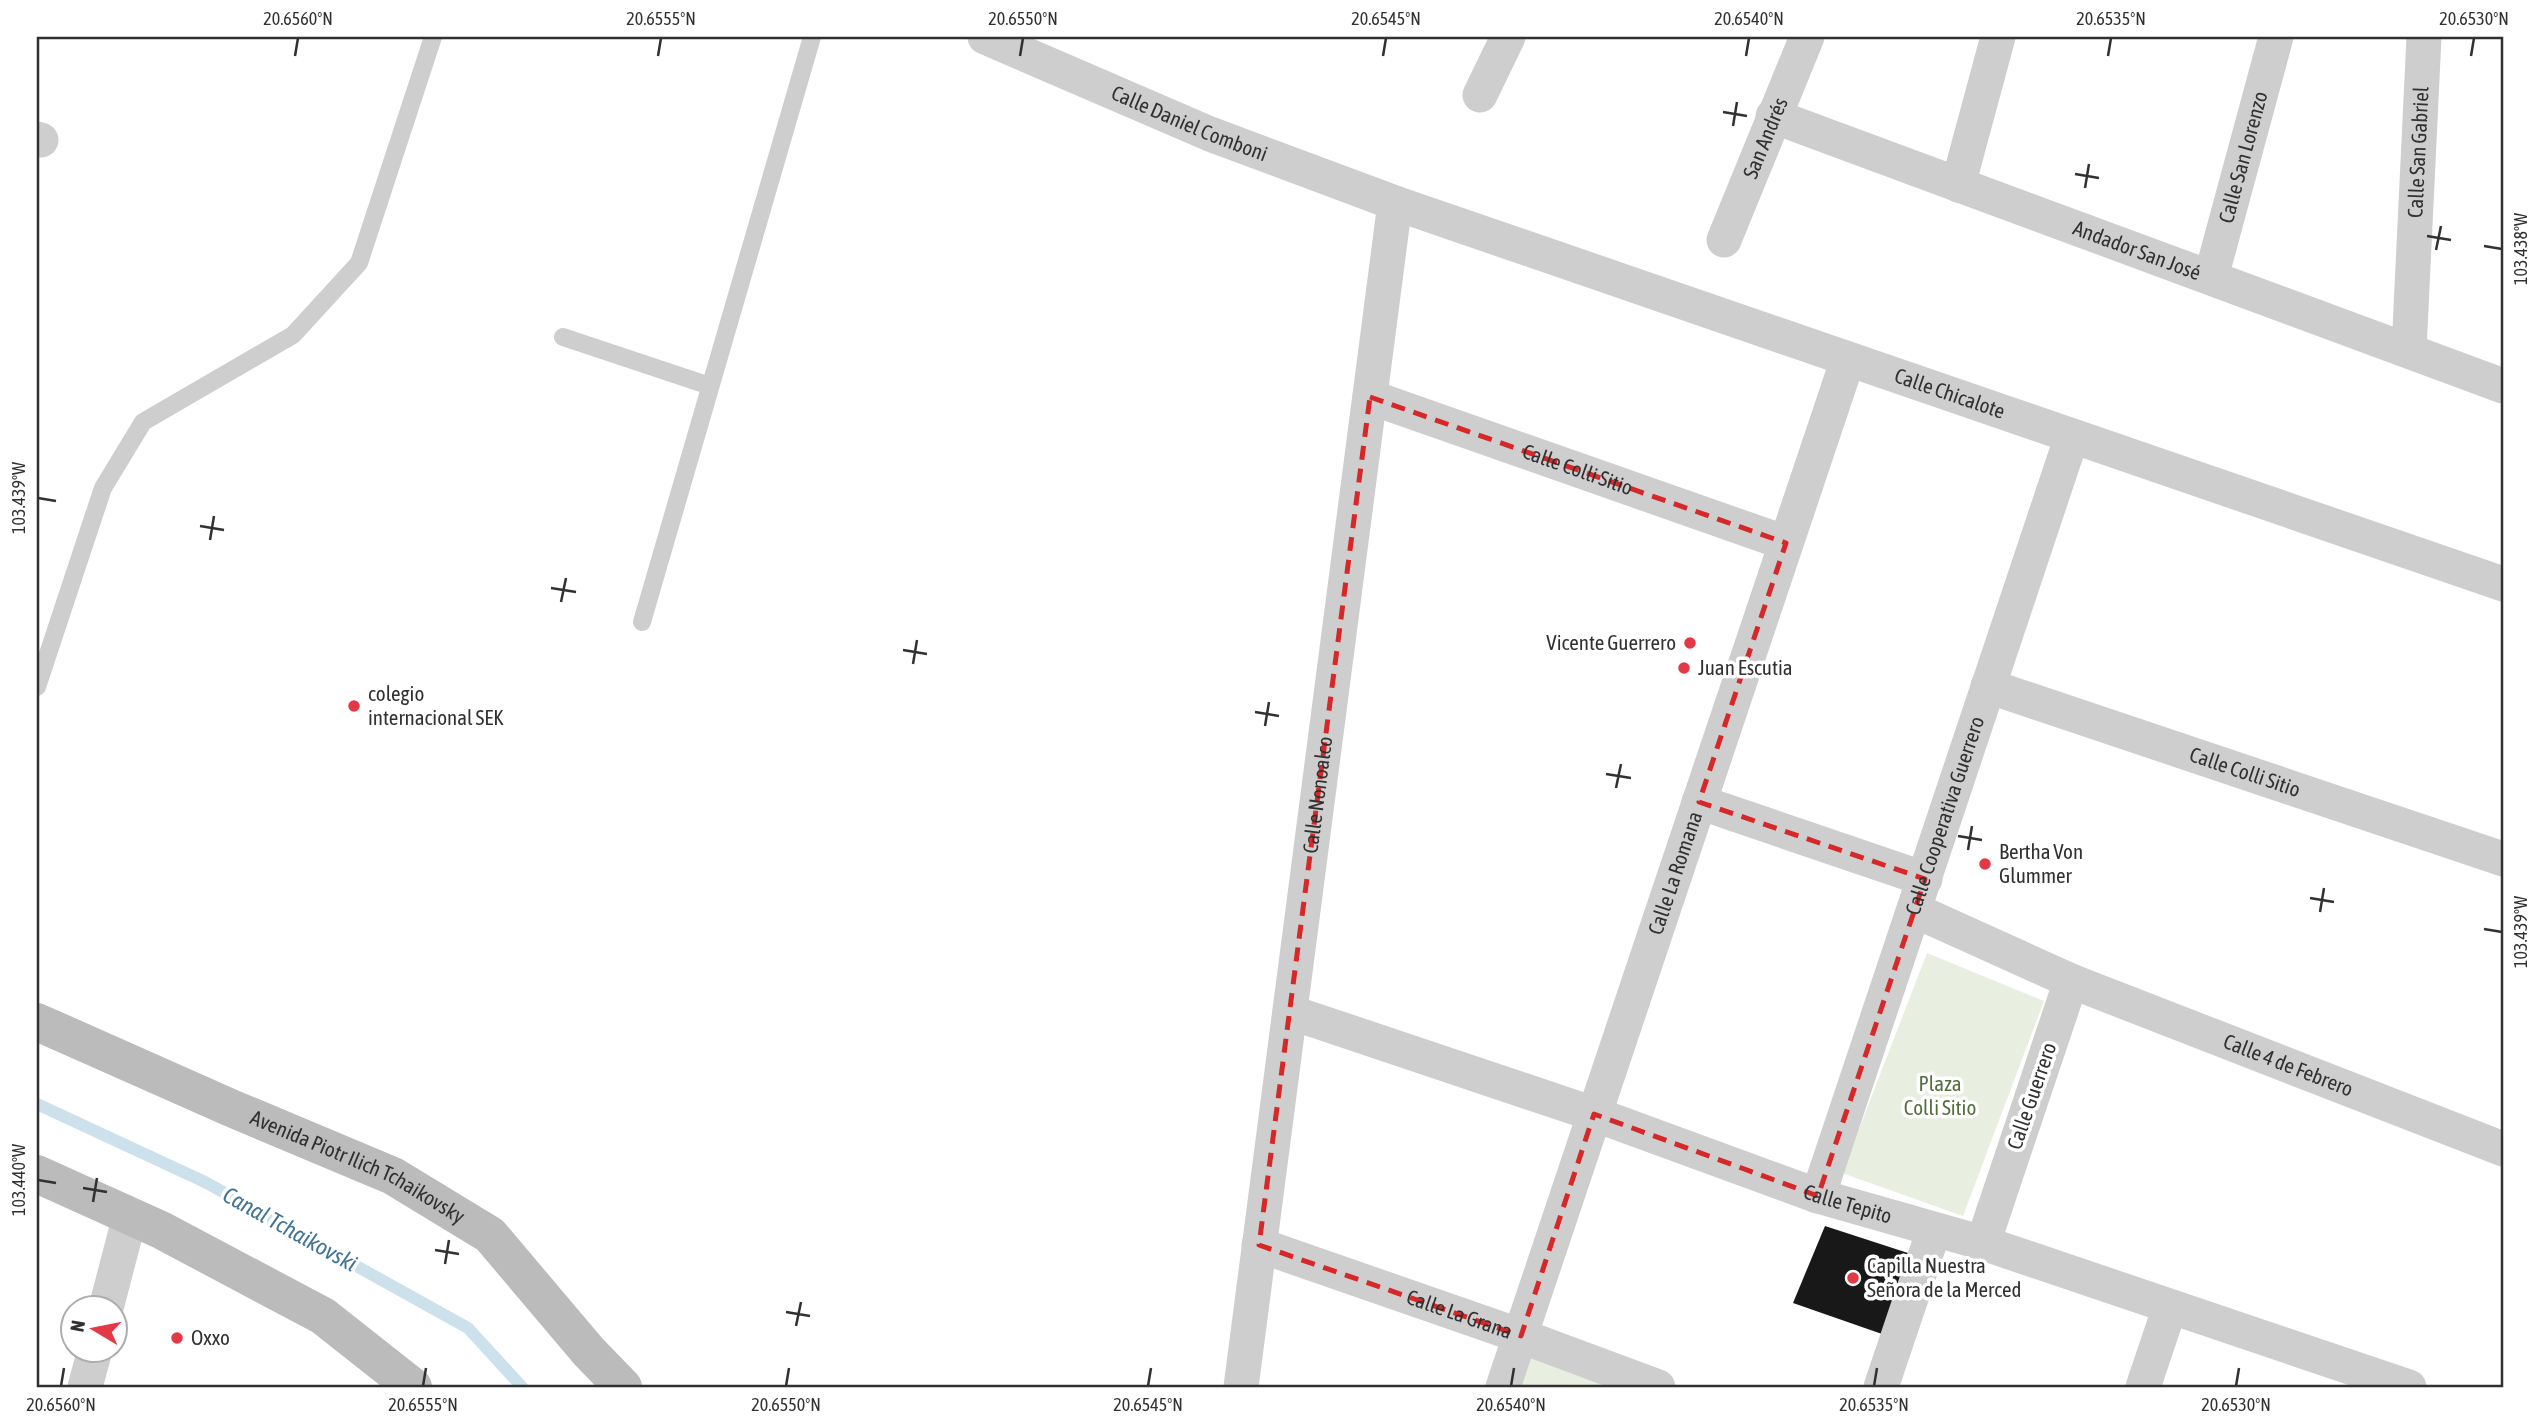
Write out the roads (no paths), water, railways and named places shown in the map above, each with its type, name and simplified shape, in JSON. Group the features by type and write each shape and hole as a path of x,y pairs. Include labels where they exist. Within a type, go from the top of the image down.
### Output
{"street":[{"name":"Calle Daniel Comboni","path":"985,37 1210,134 1395,203"},
{"path":"1480,95 1508,37"},
{"name":"San Andrés","path":"1724,240 1807,37"},
{"path":"1958,185 1998,37"},
{"name":"Calle San Lorenzo","path":"2211,277 2276,37"},
{"name":"Calle San Gabriel","path":"2409,350 2424,37"},
{"name":"Andador San José","path":"1773,116 2503,386"},
{"name":"Calle Chicalote","path":"1395,203 2503,584"},
{"name":"Calle Nonoalco","path":"1241,1387 1395,203"},
{"name":"Calle La Romana","path":"1503,1387 1848,359"},
{"name":"Calle Colli Sitio","path":"1370,397 1786,543"},
{"name":"Calle Cooperativa Guerrero","path":"1818,1196 2072,436"},
{"name":"Calle Colli Sitio","path":"1988,686 2503,859"},
{"name":"Calle 4 de Febrero","path":"1699,802 1919,894 2056,974 2503,1149"},
{"name":"Calle Guerrero","path":"1983,1243 2056,974"},
{"name":"Calle Tepito","path":"1290,1012 1594,1114 1818,1196 1983,1243 2393,1385"},
{"name":"Avenida Piotr Ilich Tchaikovsky","path":"37,1022 393,1176 491,1235 589,1352 623,1387"},
{"path":"37,1174 161,1230 323,1316 414,1387"},
{"path":"110,1294 130,1216"},
{"path":"1881,1387 1934,1230"},
{"name":"Calle La Grana","path":"1259,1245 1521,1336 1658,1387"},
{"path":"2143,1387 2169,1307"},
{"path":"85,1387 91,1364"}],"lane":[{"path":"37,687 103,488 144,422 293,335 359,263 433,37"},
{"path":"642,622 812,37"},
{"path":"563,337 710,386"}],"waterway":[{"name":"Canal Tchaikovski","path":"37,1104 205,1182 468,1328 522,1387"}],"place":[{"name":"Vicente Guerrero","path":"1690,643"},
{"name":"Juan Escutia","path":"1684,668"},
{"name":"colegio internacional SEK","path":"354,706"},
{"name":"Bertha Von Glummer","path":"1985,864"},
{"name":"Capilla Nuestra Señora de la Merced","path":"1853,1278"},
{"name":"Oxxo","path":"177,1338"}],"park label":[{"name":"Plaza Colli Sitio","path":"1940,1096"}]}
